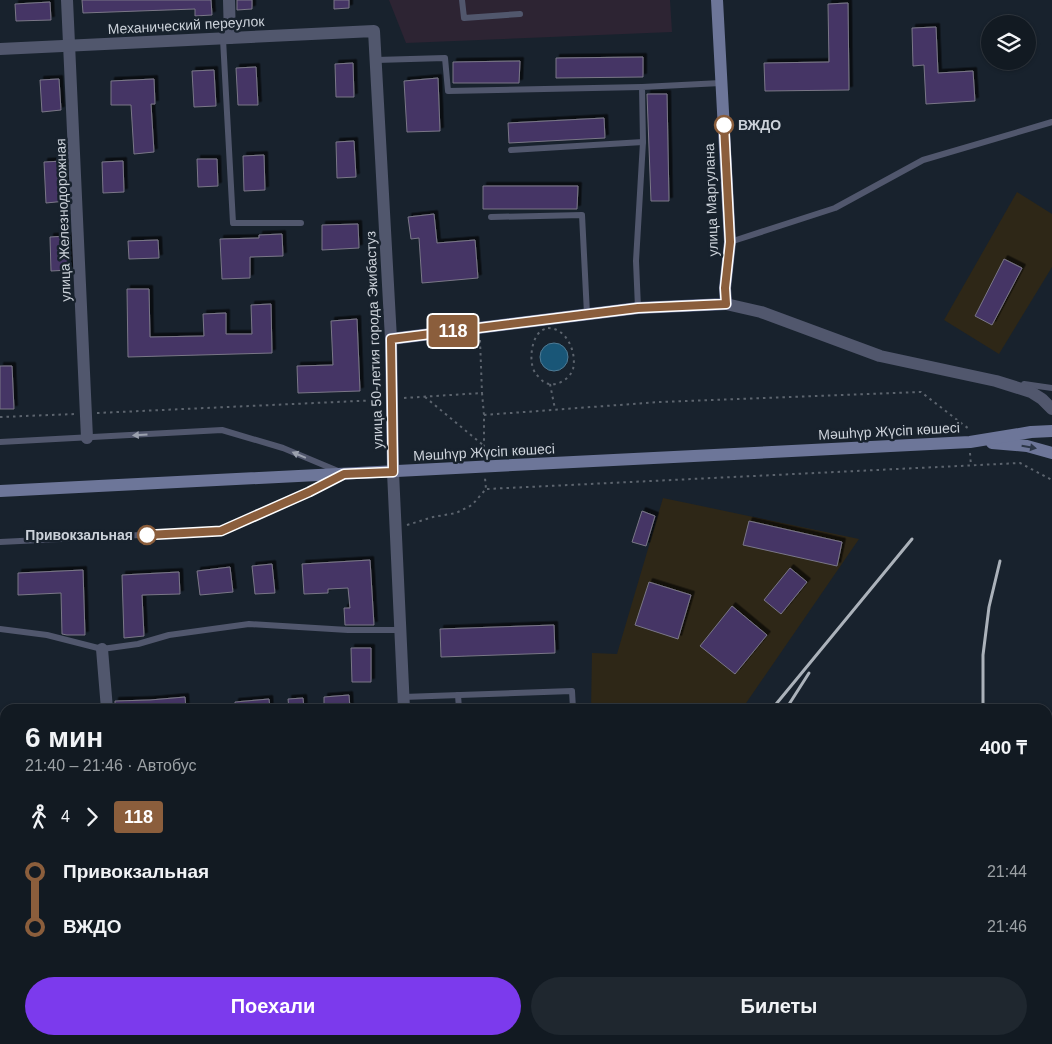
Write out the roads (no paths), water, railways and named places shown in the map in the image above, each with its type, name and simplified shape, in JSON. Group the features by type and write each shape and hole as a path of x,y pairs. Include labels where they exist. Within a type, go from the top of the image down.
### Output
{"main road":[{"name":"улица Маргулана","path":"717,0 730,242 725,288 726,304"},
{"path":"391,339 638,308 726,304"},
{"name":"улица 50-летия города Экибастуз","path":"391,339 393,472"},
{"path":"970,442 1031,432 1052,431"},
{"path":"970,442 1027,446 1052,452"},
{"name":"Мәшһүр Жүсіп көшесі","path":"0,491 970,442"}],"street":[{"name":"улица Железнодорожная","path":"68,0 87,438"},
{"path":"226,38 229,0"},
{"name":"Механический переулок","path":"0,49 374,31"},
{"name":"улица 50-летия города Экибастуз","path":"374,31 391,339"},
{"path":"726,304 762,312 880,356 996,381 1031,392 1052,409"},
{"name":"улица 50-летия города Экибастуз","path":"393,472 403,703"},
{"path":"102,649 107,704"}],"lane":[{"path":"462,0 464,18 520,14"},
{"path":"226,38 233,223 302,223"},
{"path":"376,60 445,58 448,91 642,87 721,83"},
{"path":"638,308 636,261 643,142 642,87"},
{"path":"730,242 835,208 924,160 1052,122"},
{"path":"511,150 643,142"},
{"path":"491,217 582,215 587,314"},
{"path":"996,381 1052,388"},
{"path":"0,442 222,430 283,448 344,474"},
{"path":"0,542 221,531 309,492 344,474"},
{"path":"0,629 47,636 102,649 138,644 169,635 249,624 348,630 400,630"},
{"path":"403,703 458,695 572,691 572,704"},
{"path":"458,695 459,704"}],"water":[{"path":"554,343 564,347 568,357 564,367 554,371 544,367 540,357 544,347"}],"railway":[{"path":"776,704 912,539"},
{"path":"983,704 983,655 989,607 1000,561"},
{"path":"789,704 809,673"}],"place":[{"name":"ВЖДО","path":"724,125"},
{"name":"Привокзальная","path":"147,535"}]}
